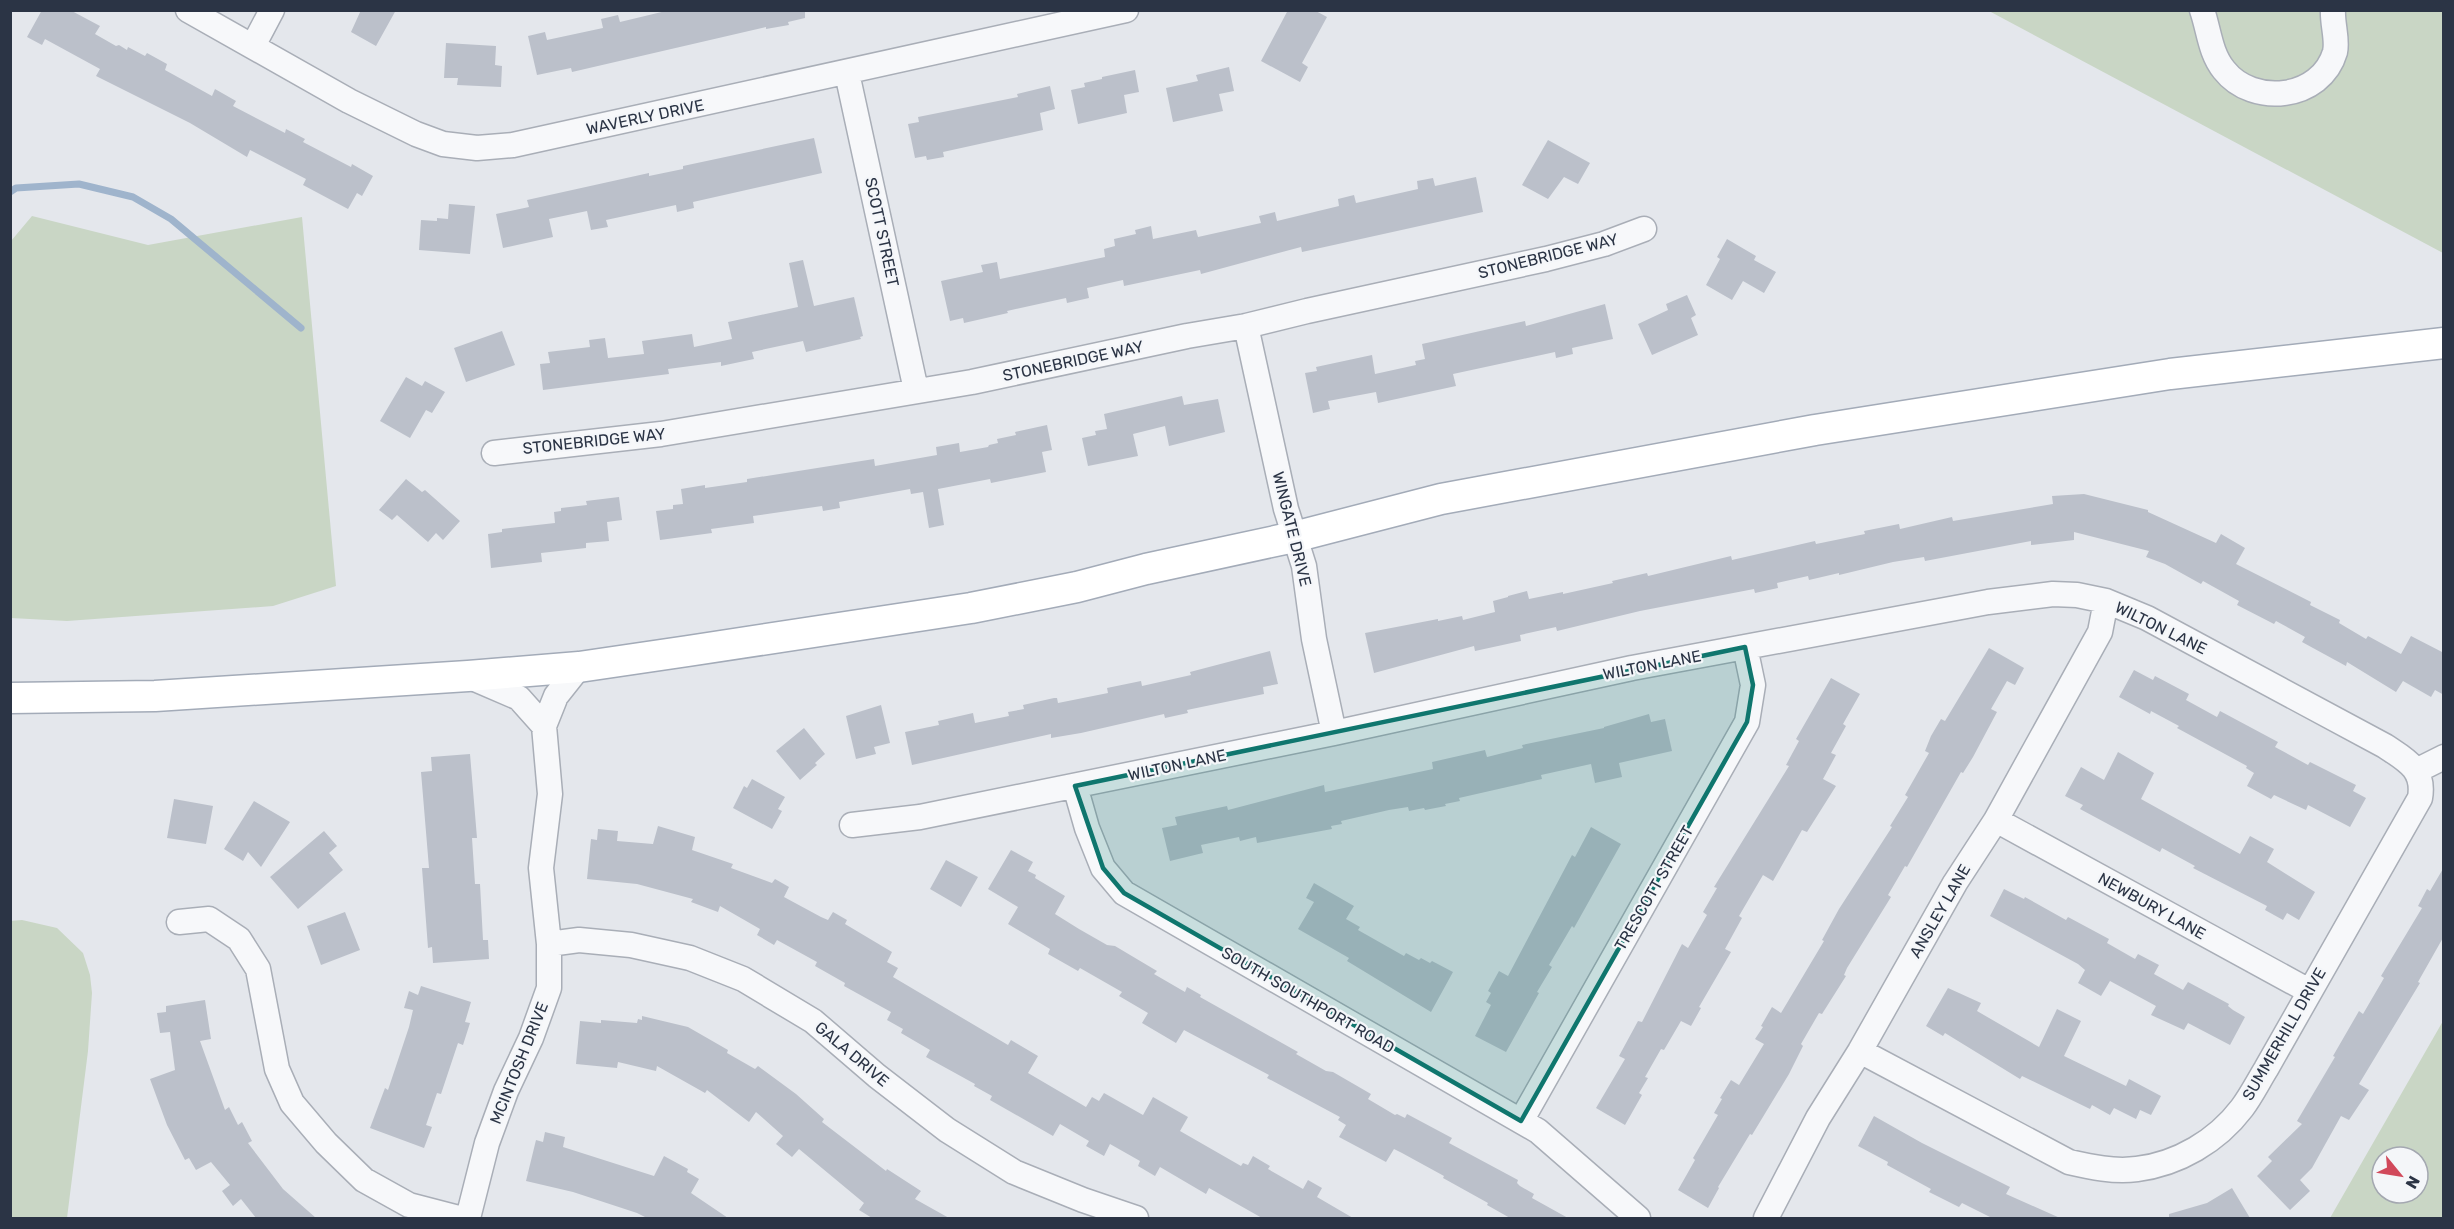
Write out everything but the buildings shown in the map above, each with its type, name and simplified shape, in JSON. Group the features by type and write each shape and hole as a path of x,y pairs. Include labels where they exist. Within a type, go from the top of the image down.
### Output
{"main road":[{"path":"10,698 155,696 579,667 971,608 1077,587 1146,569 1294,537 1441,500 1815,430 2170,374 2444,343"}],"street":[{"name":"WAVERLY DRIVE","path":"188,10 349,101 416,135 443,144 477,148 513,145 1126,10"},
{"path":"253,46 272,10"},
{"path":"2187,10 2189,27 2194,40 2210,43"},
{"path":"2202,10 2210,43 2223,70 2241,86 2266,95 2291,93 2307,87 2322,74 2335,51 2334,10"},
{"name":"SCOTT STREET","path":"848,73 916,390"},
{"name":"STONEBRIDGE WAY","path":"495,453 662,434 972,382 1187,336 1246,326 1546,259 1604,244 1644,229"},
{"name":"WINGATE DRIVE","path":"1246,326 1286,509 1304,567 1314,639 1334,733"},
{"name":"WILTON LANE","path":"852,825 920,817 1075,786 1334,733 1632,668 1988,602 2053,594 2077,595 2106,601 2147,618 2374,740 2410,762 2416,771"},
{"name":"ANSLEY LANE","path":"1766,1218 1818,1118 1860,1051 1955,883 1996,820 2100,632 2106,601"},
{"name":"TRESCOTT STREET","path":"1521,1121 1747,722 1753,685 1745,647"},
{"name":"MCINTOSH DRIVE","path":"468,1218 487,1143 506,1091 531,1038 549,988 549,944 541,867 550,794 544,726 556,696 579,667"},
{"path":"468,676 519,698 544,726"},
{"path":"2416,771 2444,757"},
{"name":"SUMMERHILL DRIVE","path":"1860,1051 2069,1162 2100,1169 2137,1169 2175,1159 2195,1149 2215,1136 2235,1116 2266,1069 2420,798 2421,788 2416,771"},
{"name":"SOUTH SOUTHPORT ROAD","path":"1075,786 1102,868 1124,893 1538,1131 1638,1218"},
{"name":"NEWBURY LANE","path":"1996,820 2309,991"},
{"path":"179,922 209,919 239,939 258,969 277,1070 292,1103 326,1143 364,1180 409,1205 459,1218"},
{"name":"GALA DRIVE","path":"549,944 579,940 631,945 690,958 743,979 813,1021 877,1076 947,1130 1014,1172 1083,1200 1136,1218"}],"highlighted area":[{"path":"1745,647 1753,685 1747,722 1521,1121 1124,893 1103,868 1075,786"}],"green space":[{"path":"1989,11 2443,11 2443,253"},
{"path":"32,216 148,245 302,217 336,586 273,606 67,621 11,618 11,241"},
{"path":"22,920 57,928 83,953 90,975 92,993 88,1051 67,1218 11,1218 10,921"},
{"path":"2443,1021 2443,1218 2330,1218 2370,1148 2370,1205 2430,1205 2430,1145 2372,1145"}],"waterway":[{"path":"10,192 16,188 79,184 133,197 171,219 301,328"}]}
